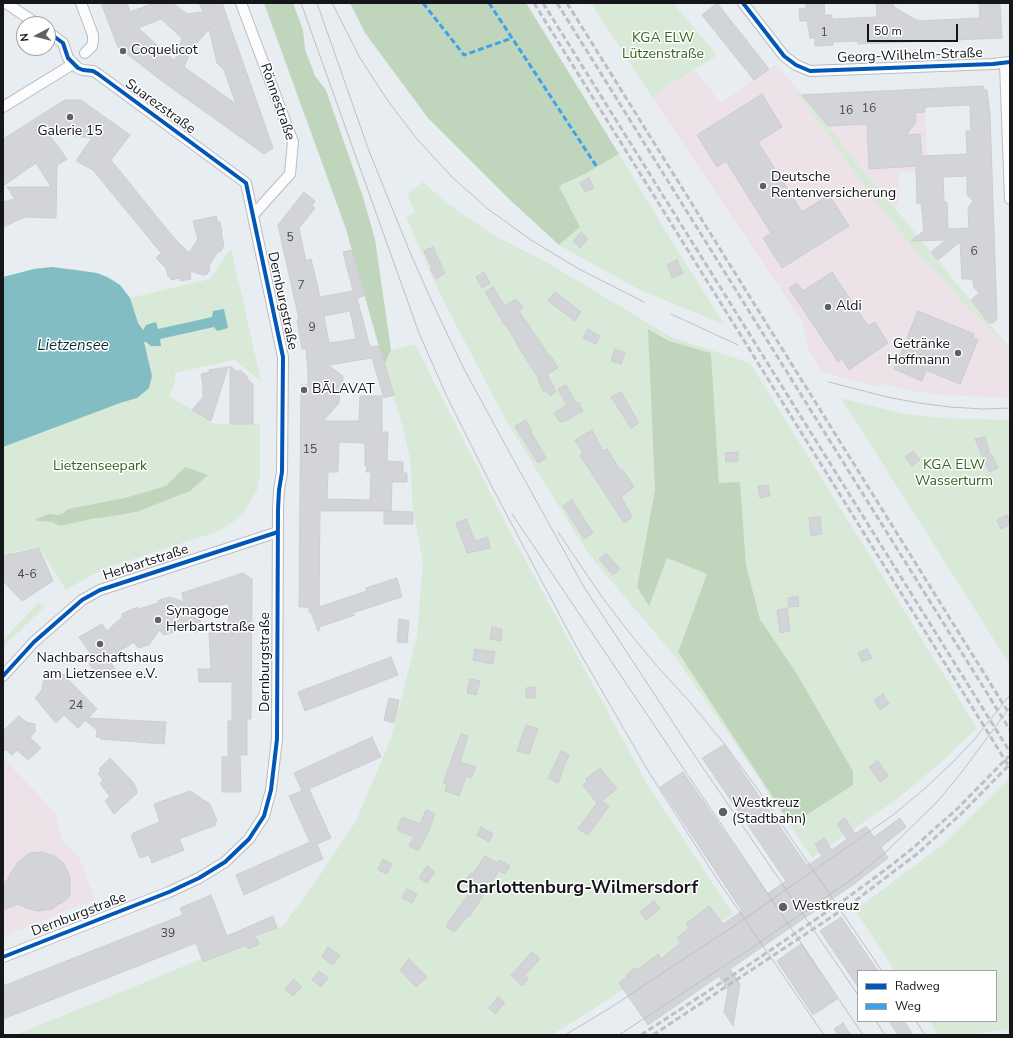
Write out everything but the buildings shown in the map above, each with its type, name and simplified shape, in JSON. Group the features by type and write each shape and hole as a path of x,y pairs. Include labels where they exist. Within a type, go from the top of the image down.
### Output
{"street":[{"path":"6,3 25,16"},
{"path":"81,3 93,35 92,46 85,53"},
{"name":"Rönnestraße","path":"241,3 293,142 290,174 252,212"},
{"name":"Georg-Wilhelm-Straße","path":"743,3 784,56 796,65 810,71 1008,62"},
{"path":"3,107 73,64 68,58 63,43 56,38"},
{"path":"1008,62 1010,199"},
{"name":"Suarezstraße","path":"73,64 80,69 98,74 246,183 252,212"},
{"name":"Dernburgstraße","path":"3,956 175,889 199,878 225,862 249,839 264,816 271,790 277,739 278,532 279,490 282,467 284,357 252,212"},
{"name":"Herbartstraße","path":"3,676 34,642 82,600 100,590 278,532"}],"shaded area":[{"path":"776,64 797,89 797,93 884,213 923,260 946,281 962,302 1001,341 1003,340 1010,347 1010,398 942,395 879,384 879,387 821,371 808,349 802,321 652,97 695,70 720,102 724,101"},
{"path":"924,89 928,172 898,173 899,204 895,208 841,145 842,142 801,94"},
{"path":"3,758 55,812 62,841 79,857 95,899 3,937"}],"green space":[{"path":"264,3 293,3 303,30 305,49 315,76 326,90 363,197 375,239 391,350 384,365 346,229"},
{"path":"350,3 526,3 619,154 585,174 559,186 580,227 559,245 510,200 428,118 365,33"},
{"name":"KGA ELW Lützenstraße","path":"591,3 627,3 628,5 631,3 673,3 717,55 652,97"},
{"path":"797,89 842,142 841,145 895,208 1003,340 1001,341 962,302 946,281 923,260 884,213 797,93"},
{"path":"619,154 725,325 640,290 559,245 580,227 559,186 585,174"},
{"path":"423,182 447,203 493,235 548,263 671,337 750,363 977,728 938,765 897,799 812,858 676,658 587,552 504,417 441,296 406,217 415,212 407,194","holes":["649,329 669,341 711,354 719,484 740,482 746,565 760,619 797,674 853,771 791,824 678,652 707,574 667,558 649,605 637,587 655,490"]},
{"name":"Lietzenseepark","path":"231,248 261,381 234,360 175,373 175,383 169,396 215,424 260,424 260,475 257,490 244,512 233,522 219,531 110,567 92,575 66,590 39,547 11,553 3,566 3,277 34,269 52,267 74,269 97,273 113,279 120,285 130,298 210,279"},
{"path":"648,329 669,341 711,353 719,483 740,482 746,565 760,619 797,674 853,771 853,785 791,825 678,652 707,574 667,558 649,606 637,587 655,490"},
{"path":"415,344 507,526 647,784 733,914 662,964 551,1035 15,1035 283,926 316,881 356,821 391,738 417,637 423,561 413,512 410,458 384,365 391,350"},
{"name":"KGA ELW Wasserturm","path":"841,398 905,414 942,418 1010,420 1010,665"},
{"path":"185,467 208,475 190,491 139,511 60,526 52,522 38,521 35,519 49,514 62,514 68,509 125,498 166,486"},
{"path":"38,603 45,606 3,647 3,640"},
{"path":"1010,777 1010,1029 966,1035 938,1035 930,1022 997,1022 997,970 894,970 855,910 942,845"}],"water":[{"name":"Lietzensee","path":"52,267 97,273 120,285 130,298 138,323 143,330 142,332 146,325 156,322 158,329 212,317 213,311 224,309 228,328 217,331 214,327 160,339 161,346 151,346 144,342 152,376 149,388 137,398 3,447 3,277 34,269"}],"tram line":[{"path":"301,3 419,333 448,399 490,483 576,646 647,769 713,873 824,1035"},
{"path":"317,3 369,151 409,250 463,367 507,448 584,587 695,756 857,994"},
{"path":"332,3 360,58 388,101 417,139 452,177 488,209 531,240 579,269 644,302"},
{"path":"671,314 738,345"},
{"path":"829,382 887,397 919,403 983,409 1010,408"},
{"path":"512,514 863,1035"},
{"path":"558,532 602,597 628,631 726,746 759,791 881,970"},
{"path":"565,1035 610,1008 737,924 893,815 954,761 973,741 1010,695"},
{"path":"619,1035 750,949 858,875 885,853 937,802 961,773 1010,707"},
{"path":"877,1022 885,1035"},
{"path":"917,1022 925,1035"}],"railway":[{"path":"534,3 1010,768"},
{"path":"543,3 1010,752"},
{"path":"557,3 1010,730"},
{"path":"567,3 1010,715"},
{"path":"641,1035 756,960 847,898 889,867 958,808 1009,756"},
{"path":"653,1035 851,904 917,854 962,813 1010,764"}],"marked path":[{"path":"423,3 464,55 512,38"},
{"path":"489,3 597,167"}],"cycle path":[{"path":"743,3 784,56 796,65 810,71 993,64 1010,62"},
{"path":"3,957 169,892 199,878 225,862 249,839 264,816 271,790 277,739 278,509 282,472 283,357 246,183 98,74 93,71 78,68 68,58 63,43 56,38"},
{"path":"3,676 34,642 82,600 100,590 278,532"}],"place":[{"name":"Coquelicot","path":"123,51"},
{"name":"Galerie 15","path":"70,117"},
{"name":"Deutsche Rentenversicherung","path":"763,186"},
{"name":"Aldi","path":"828,307"},
{"name":"Getränke Hoffmann","path":"958,353"},
{"name":"BĀLAVAT","path":"304,390"},
{"name":"Synagoge Herbartstraße","path":"158,620"},
{"name":"Nachbarschaftshaus am Lietzensee e.V.","path":"100,644"},
{"name":"Westkreuz (Stadtbahn)","path":"723,812"},
{"name":"Westkreuz","path":"783,907"}],"district":[{"name":"Charlottenburg-Wilmersdorf","path":"577,889"}]}
